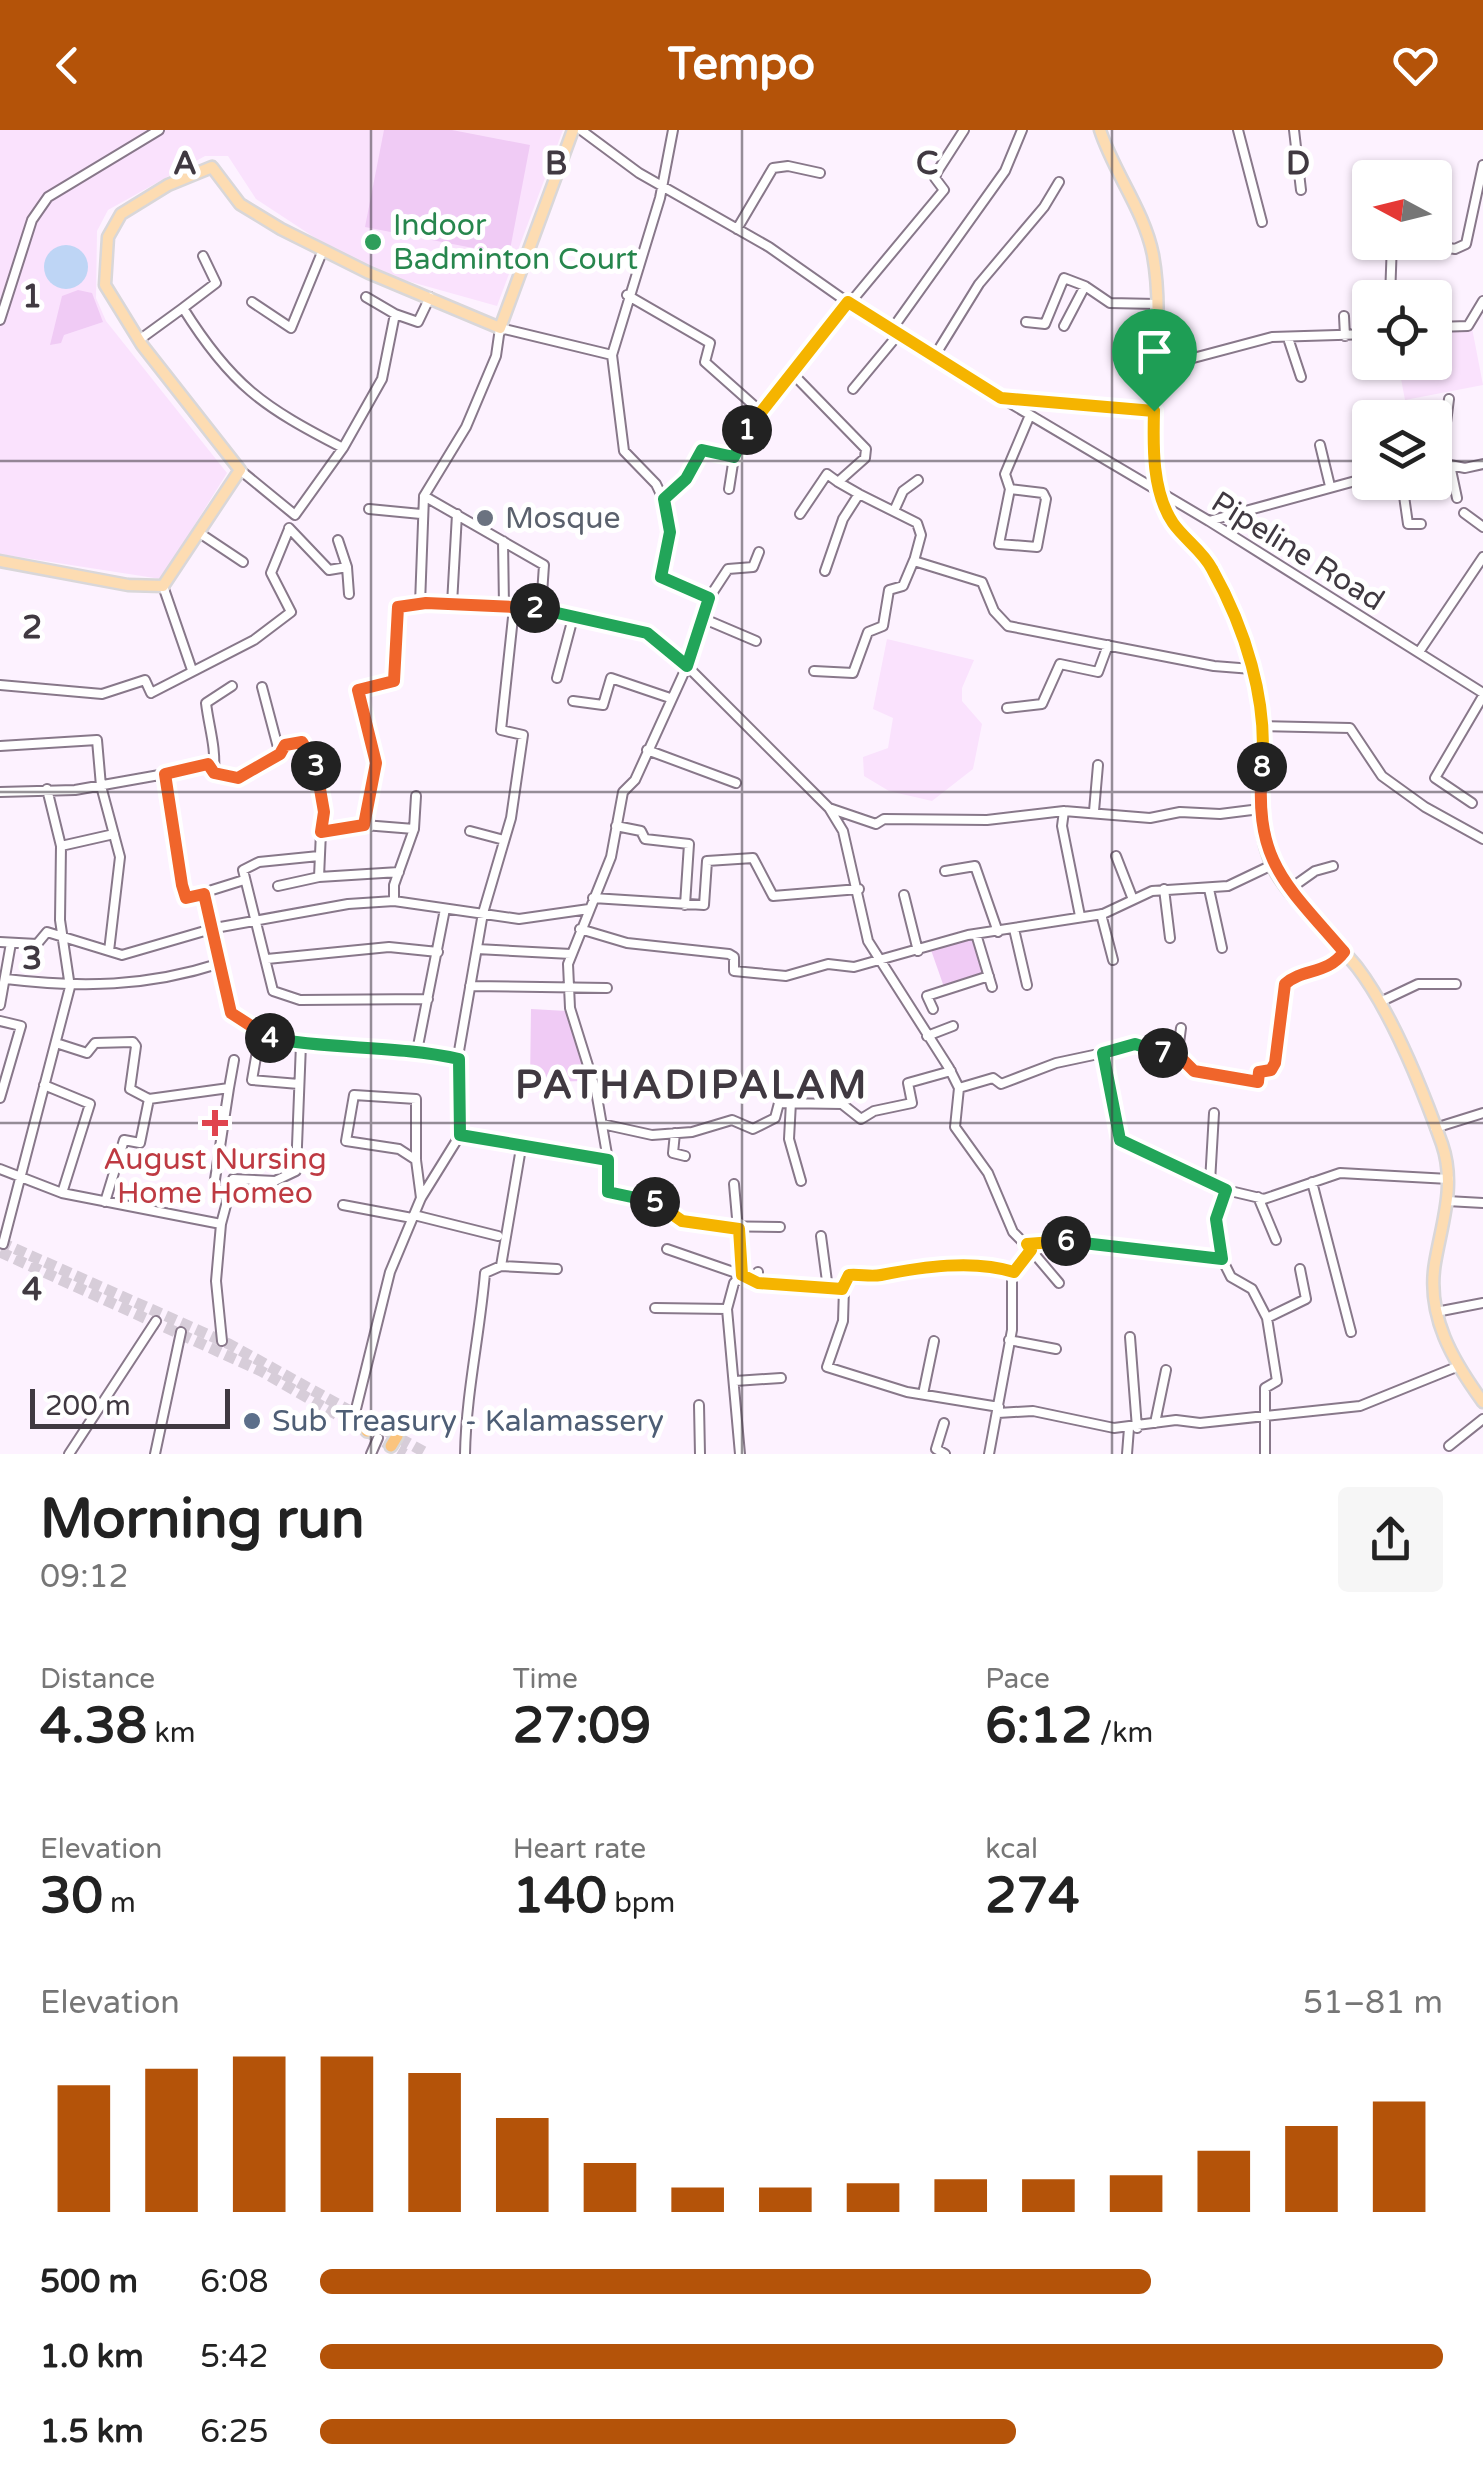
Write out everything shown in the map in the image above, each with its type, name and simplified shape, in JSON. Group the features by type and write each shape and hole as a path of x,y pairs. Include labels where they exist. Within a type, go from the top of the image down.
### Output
{"main road":[{"path":"0,561 128,585 163,586 240,470 139,340 104,285 108,237 121,214 168,185 212,167 240,204 322,250 500,328 573,130"},
{"path":"1100,130 1152,249 1159,491 1174,524 1214,573 1252,668 1264,726 1260,809 1272,864 1380,1002 1435,1128 1449,1179 1434,1264 1436,1312 1459,1366 1483,1402"}],"street":[{"path":"0,320 32,220 48,197 160,130"},
{"name":"Pipeline Road","path":"581,130 894,334 1209,521 1483,694"},
{"path":"673,130 662,186 612,355 624,451 656,484 664,499 670,532 661,577 709,598"},
{"path":"728,489 734,457 759,410 944,190 935,178 936,172 964,130"},
{"path":"853,388 1005,171 1022,130"},
{"path":"1238,130 1262,222"},
{"path":"1294,130 1301,190"},
{"path":"1452,248 1466,244 1483,165"},
{"path":"736,230 772,168 788,166 820,173"},
{"path":"934,357 979,284 1044,207 1059,182"},
{"path":"252,302 291,328 322,250"},
{"path":"139,340 216,283 202,256"},
{"path":"1026,322 1045,324 1064,278 1110,303 1156,304"},
{"path":"1064,326 1085,286"},
{"path":"627,295 710,343 705,362 759,410"},
{"path":"366,298 418,322 430,297"},
{"path":"1452,326 1468,326 1483,301"},
{"path":"183,308 224,371 262,402 343,448"},
{"path":"0,685 102,694 146,680 151,693 254,640 291,612 272,574 296,515 343,448 382,379 395,314"},
{"path":"1344,316 1345,336"},
{"path":"420,604 424,496 466,427 496,356 500,328 612,355"},
{"path":"1158,360 1182,361 1272,337 1352,335"},
{"path":"1288,338 1301,377"},
{"path":"791,372 866,449 865,458 838,482"},
{"path":"1001,398 1154,411"},
{"path":"1010,490 1043,493 1046,499 1037,547 999,544 1010,490 1005,474 1030,414"},
{"path":"1320,445 1330,486"},
{"path":"664,499 686,479 702,450 734,457"},
{"path":"1452,463 1483,464"},
{"path":"240,470 296,515"},
{"path":"800,514 827,474 920,526 914,560 903,586 889,590 883,626 868,632 853,673 814,672"},
{"path":"894,511 904,491 918,480"},
{"path":"1209,521 1352,481"},
{"path":"1452,486 1457,498"},
{"path":"824,571 843,520 859,494"},
{"path":"424,496 544,565 542,609"},
{"path":"1405,500 1408,524 1421,524"},
{"path":"368,508 421,514"},
{"path":"452,604 456,514"},
{"path":"1464,514 1483,527"},
{"path":"289,529 329,570 347,567"},
{"path":"201,534 243,562"},
{"path":"338,540 347,567 349,594"},
{"path":"355,1413 390,1272 421,1198 460,1135 459,1059 470,986 483,913 504,840 523,735 501,730 509,607 504,542"},
{"path":"759,552 753,567 728,569 709,598 687,666 635,780 623,792 611,856 571,954 568,988 602,1124 608,1192 661,1204 682,1221 739,1229 780,1227"},
{"path":"1418,652 1483,558"},
{"path":"914,560 982,582 994,610 1008,626 1214,666 1252,668"},
{"path":"163,586 192,670"},
{"path":"364,825 376,763 358,690 394,681 398,607 452,604 542,609 574,614 629,632 647,633 687,666 829,808 843,831 868,941 959,1088 955,1127 988,1173 1013,1232 1058,1283"},
{"path":"557,678 574,614"},
{"path":"702,618 756,641"},
{"path":"1007,708 1042,704 1060,664 1098,672 1108,644"},
{"path":"573,701 602,704 611,678 670,698"},
{"path":"214,773 215,730 208,720 207,699 232,686"},
{"path":"262,687 280,754"},
{"path":"1472,803 1435,778 1483,694"},
{"path":"1264,726 1350,728 1382,776 1425,807 1483,839"},
{"path":"0,746 97,740 102,786 120,857 109,951"},
{"path":"0,792 102,786 195,770 208,764 214,773 238,778 280,754 285,745 302,742 320,780 324,812 319,876"},
{"path":"647,750 736,782"},
{"path":"194,757 195,770"},
{"path":"1094,811 1098,765"},
{"path":"165,774 182,885 186,898 204,894 215,928 231,1013 260,1034 300,1044 417,1052 459,1059"},
{"path":"3,1244 70,987 66,937 60,920 60,846 47,789"},
{"path":"623,792 634,793"},
{"path":"394,900 414,828 416,796"},
{"path":"829,808 876,824 884,819 987,820 1064,810 1150,818 1180,812 1220,814 1260,809"},
{"path":"1064,810 1062,826 1080,916"},
{"path":"321,832 364,825 414,828"},
{"path":"616,826 641,830 645,839 688,844 685,905"},
{"path":"470,831 504,840"},
{"path":"60,846 114,834"},
{"path":"319,856 258,862 243,870 273,991 300,1000 428,999"},
{"path":"1116,856 1132,897"},
{"path":"593,898 704,905 707,861 753,858 774,896 859,889"},
{"path":"580,928 637,944 729,954 734,956 734,971 786,976 828,964 854,967 880,962 976,934 1100,914 1132,897 1164,889 1228,886 1272,864"},
{"path":"945,871 975,866 998,932"},
{"path":"1291,888 1315,871 1332,866"},
{"path":"278,886 319,876 399,872"},
{"path":"212,890 244,880"},
{"path":"1210,888 1222,948"},
{"path":"1164,889 1170,938"},
{"path":"904,895 918,951"},
{"path":"0,942 37,944 47,932 122,956 256,919 394,900 519,919 555,910 589,909"},
{"path":"417,1052 446,909"},
{"path":"1100,914 1113,960"},
{"path":"1014,929 1027,985"},
{"path":"976,934 992,987"},
{"path":"0,1004 10,943"},
{"path":"267,959 389,948 438,952"},
{"path":"478,949 571,954"},
{"path":"959,1088 993,1078 1002,1084 1056,1063 1135,1044 1179,1056 1194,1071 1258,1082 1259,1072 1271,1070 1275,1063 1285,984 1296,975 1326,968 1344,952"},
{"path":"6,980 70,987 158,981 220,963"},
{"path":"932,1009 927,996 989,976"},
{"path":"1380,1002 1418,984 1456,984"},
{"path":"470,986 607,988"},
{"path":"0,1021 21,1026 0,1098"},
{"path":"927,1036 953,1026"},
{"path":"1179,1056 1181,1028"},
{"path":"260,1034 252,1080 299,1084"},
{"path":"56,1042 87,1053 95,1043 133,1042 136,1046 130,1089 149,1099 229,1088"},
{"path":"222,1341 216,1281 221,1224 237,1178 275,1181 296,1171 300,1044"},
{"path":"1103,1053 1120,1140 1226,1190 1264,1199 1340,1174 1449,1179"},
{"path":"230,1194 217,1192 214,1186 234,1060"},
{"path":"602,1124 640,1134 675,1133 732,1120 759,1128 776,1118 778,1103 791,1102 842,1104 860,1119 874,1111 912,1103 908,1083 951,1072"},
{"path":"44,1085 90,1104 62,1193"},
{"path":"416,1160 398,1149 346,1142 354,1095 416,1099 416,1160 421,1198"},
{"path":"105,1202 124,1140 140,1143 149,1099"},
{"path":"791,1102 790,1138 801,1181"},
{"path":"1210,1182 1214,1113"},
{"path":"1435,1128 1483,1113"},
{"path":"675,1133 674,1155 685,1156"},
{"path":"460,1135 608,1160"},
{"path":"501,1266 521,1148"},
{"path":"0,1169 62,1193 221,1224"},
{"path":"1312,1182 1352,1332"},
{"path":"734,1184 742,1275 734,1283 727,1309 740,1454"},
{"path":"1226,1190 1216,1219 1222,1259 1231,1278 1252,1290 1267,1318 1277,1380 1265,1388 1263,1454"},
{"path":"1258,1197 1276,1240"},
{"path":"1447,1202 1483,1203"},
{"path":"344,1206 498,1236"},
{"path":"821,1236 828,1289"},
{"path":"989,1454 1009,1340 1014,1272 1029,1247 1072,1240 1222,1259"},
{"path":"667,1249 758,1283 844,1287"},
{"path":"1014,1272 985,1265 934,1267 880,1276 849,1275 844,1287 843,1321 826,1367 998,1410 1033,1411 1133,1428 1360,1406 1459,1366"},
{"path":"465,1454 465,1421 481,1334 486,1273 501,1266 557,1269"},
{"path":"1267,1318 1306,1299 1300,1270"},
{"path":"758,1272 758,1283"},
{"path":"1436,1312 1483,1303"},
{"path":"656,1308 727,1309"},
{"path":"69,1454 156,1320"},
{"path":"155,1454 181,1332"},
{"path":"1127,1454 1133,1428 1130,1337"},
{"path":"1009,1340 1056,1349"},
{"path":"922,1394 934,1342"},
{"path":"1155,1423 1166,1370"},
{"path":"735,1381 780,1378"},
{"path":"699,1404 700,1454"},
{"path":"1448,1446 1483,1419"},
{"path":"944,1423 936,1449 946,1454"},
{"path":"371,1454 378,1438"}],"shaded area":[{"path":"0,130 563,130 497,306 361,268 256,199 228,156 205,156 108,210 97,231 96,298 106,321 227,473 161,579 0,554"},
{"path":"384,130 452,130 530,145 509,255 365,227"},
{"path":"78,290 92,293 103,322 64,335 61,343 50,345 62,296"},
{"path":"1472,328 1483,385 1405,400 1401,380 1452,380 1452,332"},
{"path":"887,639 974,660 962,688 962,701 982,724 973,769 932,801 889,791 864,776 863,757 888,748 893,718 873,709"},
{"path":"974,936 986,975 944,987 931,950"},
{"path":"531,1009 567,1011 588,1081 530,1082"}],"water":[{"path":"66,245 81,252 88,267 81,282 66,289 51,282 44,267 51,252"}],"tunnel":[{"path":"0,1242 229,1344 428,1454"},
{"path":"0,1252 261,1371 405,1454"}],"place":[{"name":"Indoor Badminton Court","path":"373,242"},
{"name":"Mosque","path":"485,518"},
{"name":"August Nursing Home Homeo","path":"215,1123"},
{"name":"Sub Treasury - Kalamassery","path":"252,1421"}],"district":[{"name":"PATHADIPALAM","path":"692,1084"}],"route":[{"path":"848,302 890,332 1001,398 1154,411 1159,491 1166,510 1210,565 1261,699 1264,726 1260,809 1274,870 1344,952 1317,973 1296,975 1285,984 1284,1020 1275,1063 1271,1070 1259,1072 1258,1082 1250,1084 1194,1071 1179,1056 1135,1044 1103,1053 1120,1140 1226,1190 1216,1219 1222,1259 1072,1240 1027,1244 1031,1250 1014,1272 985,1265 895,1270 880,1276 849,1275 842,1289 758,1283 742,1275 739,1229 682,1221 661,1204 608,1192 608,1160 460,1135 459,1059 404,1050 324,1048 270,1038 231,1013 215,928 204,894 186,898 182,885 165,774 208,764 214,773 238,778 280,754 285,745 302,742 318,769 324,812 321,832 364,825 376,763 358,690 394,681 398,607 426,603 548,609 574,614 629,632 647,633 687,666 709,598 706,593 661,577 670,532 664,499 686,479 702,450 734,457 759,410 828,332 848,302"}]}
